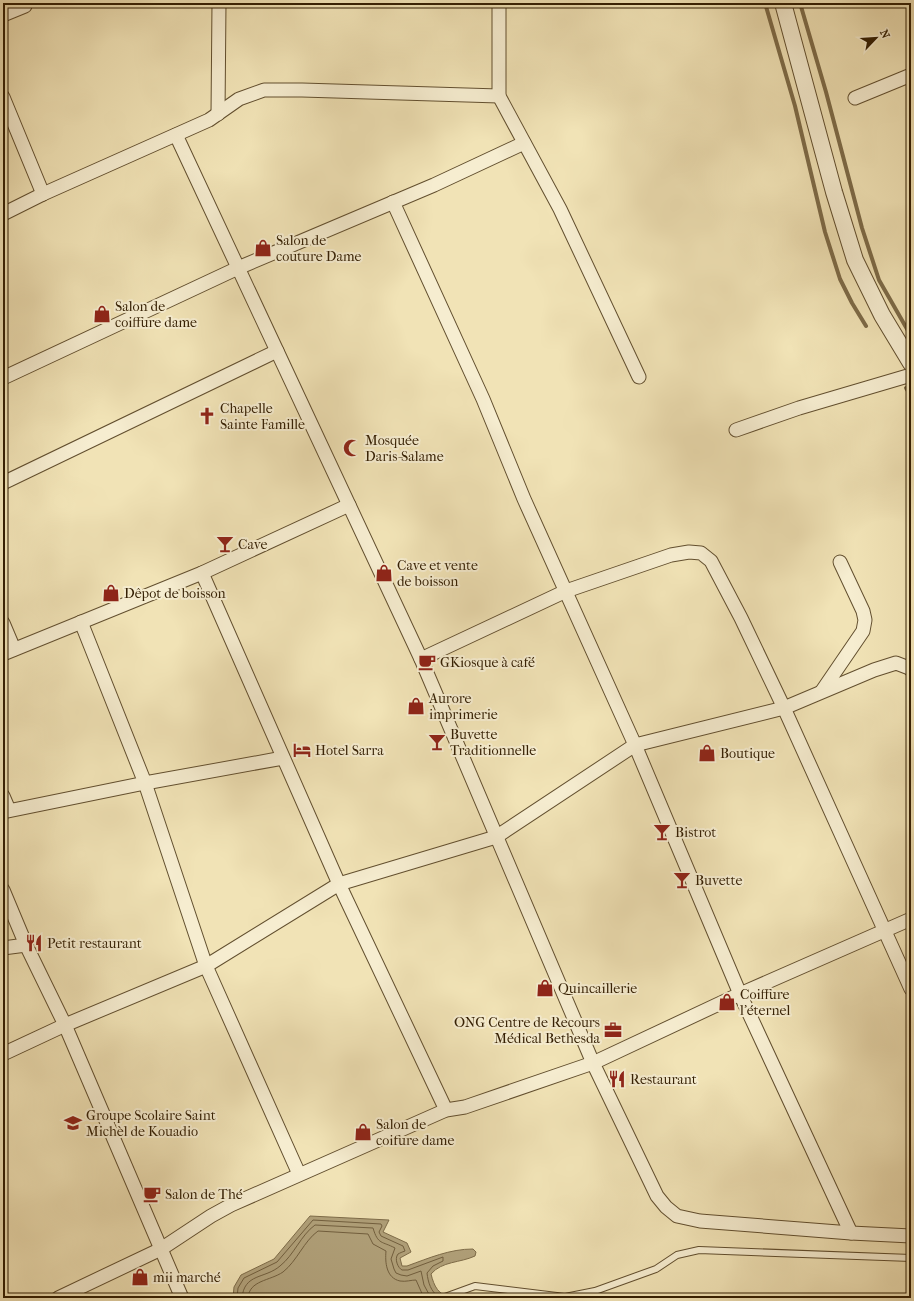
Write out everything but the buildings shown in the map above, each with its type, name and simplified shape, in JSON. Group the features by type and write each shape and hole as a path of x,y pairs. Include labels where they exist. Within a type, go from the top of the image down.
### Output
{"street":[{"path":"218,114 219,3"},
{"path":"499,3 499,96 560,208 639,377"},
{"path":"783,3 834,192 855,260 882,315 911,363"},
{"path":"3,16 25,6"},
{"path":"855,98 911,74"},
{"path":"3,214 43,194 209,120 239,99 264,90 499,96"},
{"path":"3,97 43,194"},
{"path":"176,135 421,659 593,1062 657,1196 666,1207 677,1216 700,1221 851,1233 911,1236"},
{"path":"3,378 238,268 393,202 524,143"},
{"path":"393,202 483,399 524,499 635,745 740,994 851,1233"},
{"path":"3,482 277,351"},
{"path":"736,430 799,408 911,375"},
{"path":"3,623 9,652 202,573 349,505"},
{"path":"421,659 566,591 671,555 689,552 701,553 711,561 741,618 784,708 911,988"},
{"path":"822,691 863,630 865,620 863,611 840,562"},
{"path":"202,573 339,884 446,1110"},
{"path":"81,622 145,783 206,966 299,1174"},
{"path":"3,1054 65,1025 206,966 339,884 496,837 635,745 784,708 874,670 896,663 910,668 911,670"},
{"path":"3,796 6,811 145,783 283,758"},
{"path":"3,890 26,945 65,1025 182,1298"},
{"path":"58,1298 161,1249 211,1216 231,1205 299,1174 446,1110 465,1107 593,1062 740,994 911,919"},
{"path":"3,948 26,945"}],"lane":[{"path":"442,1298 475,1286 565,1297 595,1291 656,1269 677,1255 700,1250 911,1258"}],"water":[{"path":"310,1216 389,1220 383,1232 407,1243 411,1252 400,1258 402,1266 407,1266 440,1254 464,1249 473,1249 476,1252 475,1256 446,1264 431,1274 437,1289 443,1295 452,1298 233,1298 234,1287 241,1275 274,1259"}],"waterway":[{"path":"765,3 795,106 825,232 840,279 866,326"},
{"path":"800,3 826,92 862,228 879,280 911,336"},
{"path":"906,388 911,396"}],"place":[{"name":"Salon de couture Dame","path":"263,248"},
{"name":"Salon de coiffure dame","path":"102,314"},
{"name":"Chapelle Sainte Famille","path":"207,416"},
{"name":"Mosquée Daris-Salame","path":"352,448"},
{"name":"Cave","path":"225,544"},
{"name":"Cave et vente de boisson","path":"384,573"},
{"name":"Dêpot de boisson","path":"111,593"},
{"name":"GKiosque à café","path":"427,662"},
{"name":"Aurore imprimerie","path":"416,706"},
{"name":"Buvette Traditionnelle","path":"437,742"},
{"name":"Hotel Sarra","path":"302,750"},
{"name":"Boutique","path":"707,753"},
{"name":"Bistrot","path":"662,832"},
{"name":"Buvette","path":"682,880"},
{"name":"Petit restaurant","path":"34,943"},
{"name":"Quincaillerie","path":"545,988"},
{"name":"Coiffure l'éternel","path":"727,1002"},
{"name":"ONG Centre de Recours Médical Bethesda","path":"613,1030"},
{"name":"Restaurant","path":"617,1079"},
{"name":"Groupe Scolaire Saint Michèl de Kouadio","path":"73,1123"},
{"name":"Salon de coifure dame","path":"363,1132"},
{"name":"Salon de Thé","path":"152,1194"},
{"name":"mii marché","path":"140,1277"}]}
